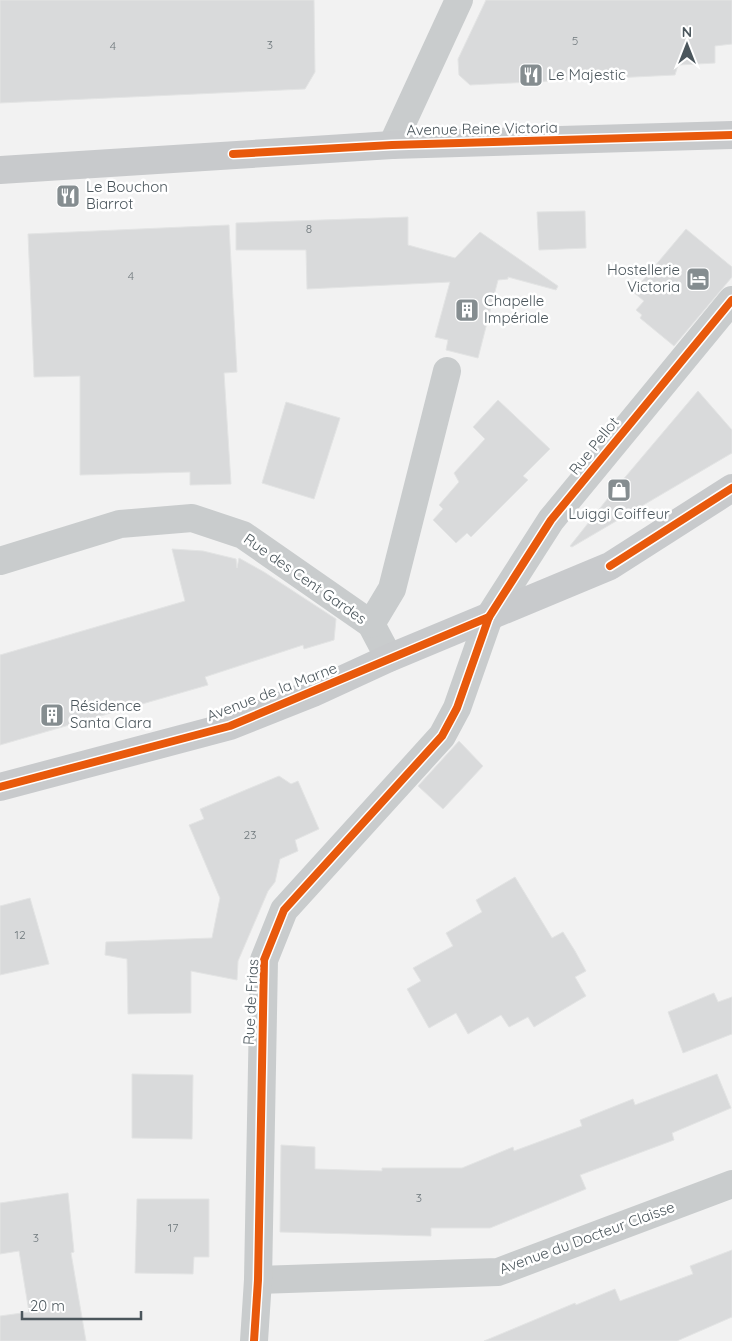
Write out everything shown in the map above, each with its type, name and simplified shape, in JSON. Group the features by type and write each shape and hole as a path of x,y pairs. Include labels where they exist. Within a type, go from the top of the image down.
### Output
{"main road":[{"name":"Avenue Reine Victoria","path":"7,174 209,156 392,145 732,135"},
{"name":"Avenue de la Marne","path":"0,787 230,726 313,693 389,658 610,566 732,488"}],"street":[{"path":"392,145 459,0"},
{"name":"Rue Pellot","path":"489,617 551,520 732,300"},
{"path":"371,624 392,589 447,371"},
{"name":"Rue des Cent Gardes","path":"0,561 120,524 192,518 243,535 371,624 389,658"},
{"name":"Rue de Frias","path":"254,1341 258,1280 264,960 284,910 442,736 457,708 489,617"},
{"name":"Avenue du Docteur Claisse","path":"258,1280 498,1272 732,1184"}],"building":[{"path":"0,0 314,0 315,72 305,89 0,103"},
{"path":"486,0 732,0 732,44 715,46 715,63 678,65 675,75 470,85 459,75 458,59"},
{"path":"585,211 586,248 539,250 537,212"},
{"path":"408,217 408,245 455,258 480,232 558,286 556,290 508,277 508,279 498,280 478,358 446,350 448,340 435,337 450,282 307,289 306,250 236,250 236,223"},
{"path":"229,225 237,372 224,373 231,484 190,485 190,472 80,475 80,376 34,377 28,234"},
{"path":"686,229 732,267 732,277 674,346 640,318 642,315 636,310 644,301 633,292"},
{"path":"698,391 732,430 732,453 572,547 570,546 616,488"},
{"path":"498,400 550,449 523,476 528,480 471,537 467,533 456,543 433,520 443,509 439,505 459,482 454,473 485,439 473,427"},
{"path":"286,402 340,418 314,499 262,483"},
{"path":"172,549 203,551 236,559 237,568 239,558 264,572 336,619 334,640 304,649 303,645 205,677 208,685 0,745 0,655 185,601"},
{"path":"459,741 483,766 443,809 418,786"},
{"path":"279,776 291,784 298,781 319,829 295,840 298,851 280,859 275,882 268,891 238,961 237,980 191,971 191,1013 128,1014 127,959 105,955 106,942 212,938 220,898 189,825 204,819 200,809"},
{"path":"515,877 552,938 563,932 575,951 586,971 575,977 586,996 534,1027 528,1017 509,1027 501,1015 468,1034 456,1013 429,1028 407,989 421,981 413,968 453,946 446,933 482,912 476,900"},
{"path":"30,898 49,964 0,975 0,906"},
{"path":"714,993 718,1002 732,997 732,1034 683,1053 668,1012"},
{"path":"132,1074 193,1075 192,1139 132,1138"},
{"path":"717,1074 731,1108 672,1133 674,1140 580,1175 586,1189 490,1228 431,1228 431,1236 280,1232 281,1145 315,1147 315,1169 382,1171 382,1168 462,1168 513,1147 514,1151 582,1126 580,1120 633,1099 635,1105"},
{"path":"68,1193 74,1252 71,1253 86,1341 0,1341 0,1316 29,1312 19,1251 0,1254 0,1203"},
{"path":"137,1199 209,1199 209,1257 194,1257 193,1274 135,1273"},
{"path":"732,1250 732,1317 677,1341 484,1341 575,1303 576,1305 615,1289 620,1301 693,1274 690,1266"}],"cycle path":[{"path":"233,154 392,145 732,135"},
{"path":"254,1341 258,1280 264,960 284,910 442,736 457,708 489,617 551,520 732,300"},
{"path":"610,566 732,488"},
{"path":"0,787 230,726 489,617"}],"place":[{"name":"Le Majestic","path":"531,75"},
{"name":"Le Bouchon Biarrot","path":"68,196"},
{"name":"Hostellerie Victoria","path":"698,279"},
{"name":"Chapelle Impériale","path":"467,310"},
{"name":"Luiggi Coiffeur","path":"619,490"},
{"name":"Résidence Santa Clara","path":"52,715"}]}
